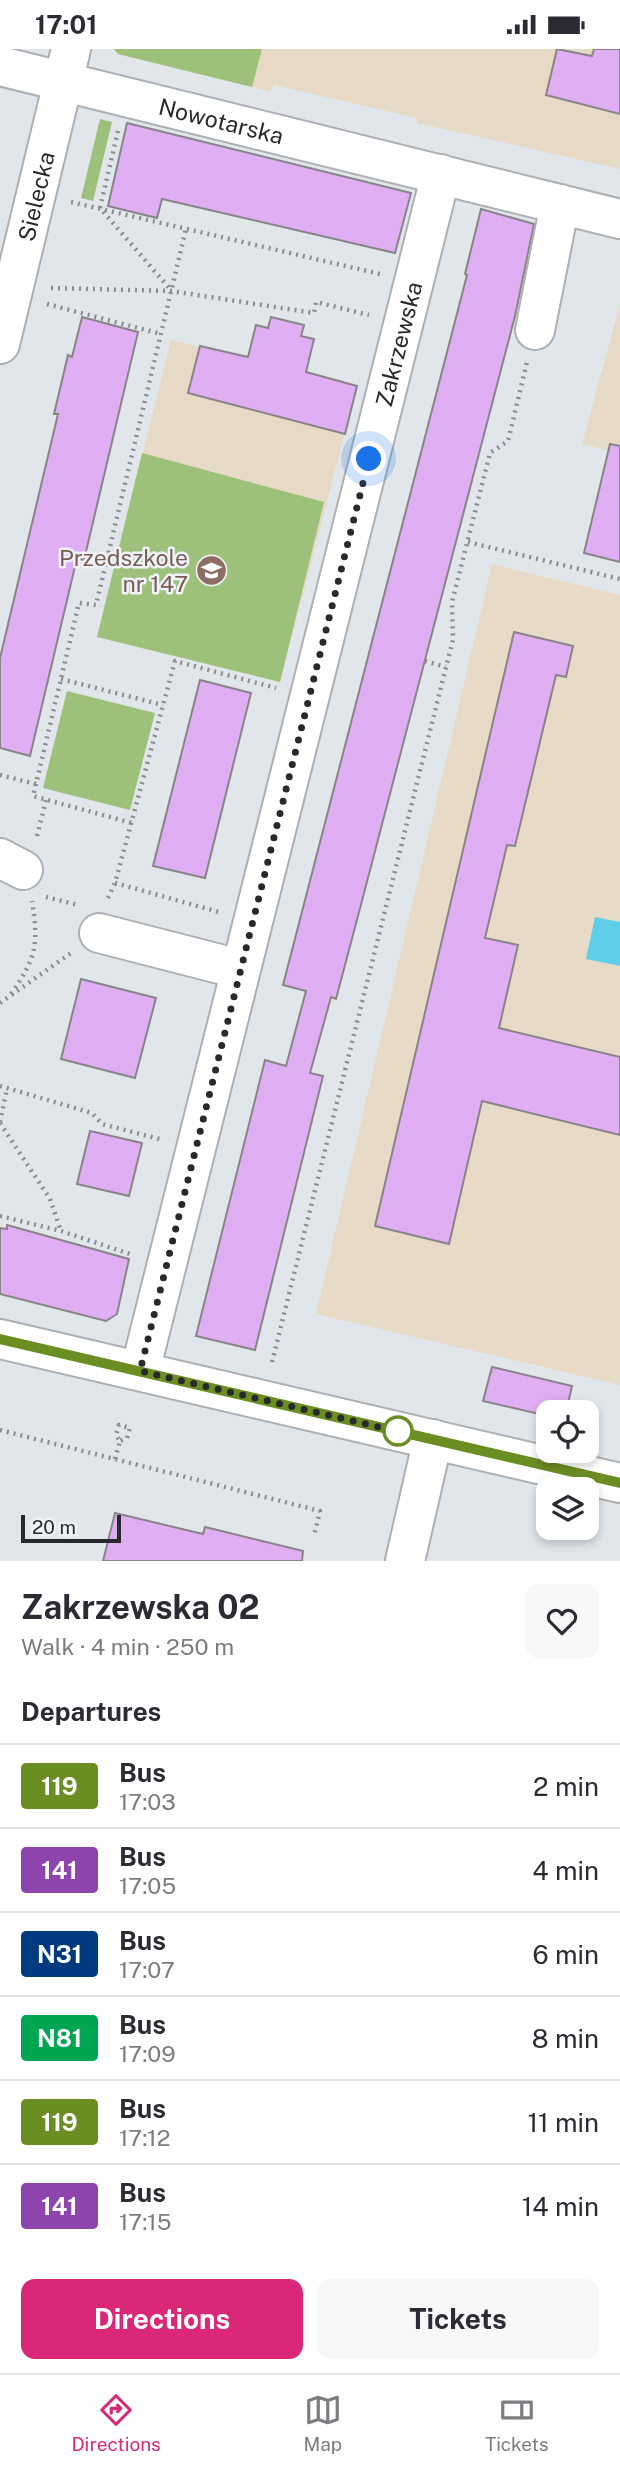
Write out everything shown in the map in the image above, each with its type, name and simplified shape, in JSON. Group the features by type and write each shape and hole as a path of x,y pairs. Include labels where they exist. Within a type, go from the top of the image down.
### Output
{"street":[{"name":"Nowotarska","path":"0,66 67,65 441,174 620,219"},
{"name":"Sielecka","path":"0,344 67,65"},
{"name":"Zakrzewska","path":"140,1371 227,966 441,174"},
{"path":"535,330 560,204"},
{"path":"103,916 227,966"},
{"path":"0,1339 620,1483"},
{"path":"405,1561 433,1439"}],"path":[{"path":"100,208 119,129"},
{"path":"71,201 391,277"},
{"path":"100,208 171,291"},
{"path":"132,823 33,796 79,603 96,605 186,229"},
{"path":"50,288 171,291 314,313 316,302 379,318"},
{"path":"46,304 161,334"},
{"path":"272,1362 453,640 452,602 490,453 508,441 535,330"},
{"path":"468,542 620,579"},
{"path":"0,1003 103,916 116,883 174,661 286,690"},
{"path":"425,661 446,667"},
{"path":"61,680 163,705"},
{"path":"0,775 36,784"},
{"path":"9,998 31,967 37,939 18,874"},
{"path":"116,883 227,914 227,966"},
{"path":"0,1086 92,1113 102,1124 169,1141"},
{"path":"6,1088 0,1122 50,1199 61,1231"},
{"path":"0,1216 61,1231 140,1257"},
{"path":"0,1430 320,1511 314,1535"},
{"path":"116,1459 120,1441"}],"shaded area":[{"path":"114,49 620,49 620,169 417,123 417,118 274,85 270,91 252,87 118,54"},
{"path":"620,304 620,453 582,444"},
{"name":"Przedszkole nr 147","path":"171,340 357,386 280,682 97,637"},
{"path":"492,564 620,595 620,1385 316,1314"}],"green space":[{"path":"114,49 262,49 252,87 118,54"},
{"path":"100,119 112,122 93,201 81,198"},
{"name":"Przedszkole nr 147","path":"142,453 324,502 280,682 97,637"},
{"path":"67,691 155,713 130,810 43,788"}],"water":[{"path":"595,917 620,922 620,966 586,959"}],"building":[{"path":"557,49 592,56 594,49 620,49 620,114 546,95"},
{"path":"127,123 411,193 395,253 162,199 157,218 108,206"},
{"path":"481,209 534,224 515,316 358,916 336,999 331,997 310,1073 323,1076 255,1350 196,1336 265,1060 286,1066 306,991 283,985 467,275 465,274"},
{"path":"82,317 138,332 84,560 77,558 30,756 0,748 0,658 58,414 54,414 68,355 72,357"},
{"path":"271,317 304,325 301,336 314,339 306,372 357,386 345,434 188,393 200,346 248,357 256,325 268,328"},
{"path":"610,444 620,446 620,562 584,553"},
{"path":"514,632 573,646 566,677 556,675 515,846 507,845 485,938 518,945 499,1028 620,1057 620,1135 482,1101 449,1244 375,1226"},
{"path":"200,680 251,693 205,878 153,866"},
{"path":"81,979 156,998 135,1078 61,1059"},
{"path":"90,1131 142,1143 129,1196 77,1184"},
{"path":"7,1225 129,1259 117,1314 106,1321 0,1294 0,1228 7,1229"},
{"path":"492,1367 572,1386 569,1400 536,1400 536,1413 483,1401"},
{"path":"115,1513 203,1534 205,1527 303,1551 302,1561 103,1561"}],"bus line":[{"name":"119","path":"0,1339 620,1483"}],"place":[{"name":"Przedszkole nr 147","path":"211,570"}],"route":[{"path":"369,459 140,1371 409,1434 398,1431"}]}
